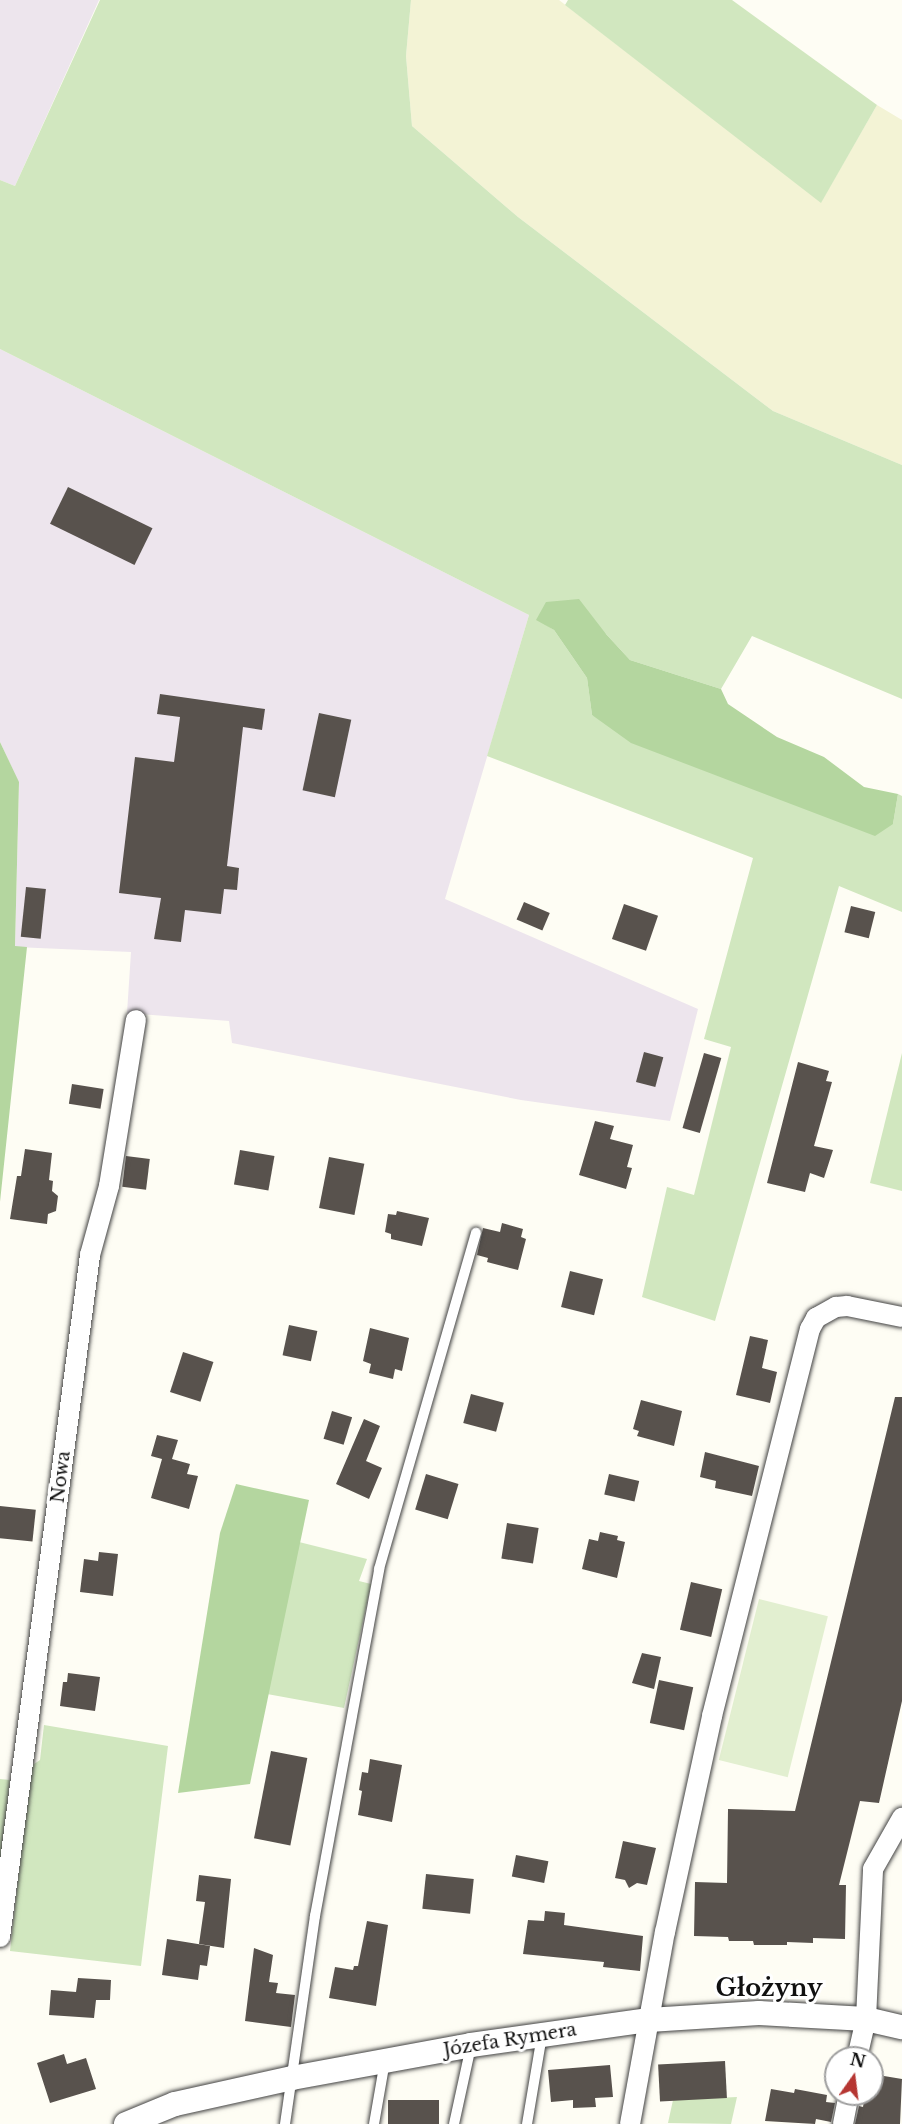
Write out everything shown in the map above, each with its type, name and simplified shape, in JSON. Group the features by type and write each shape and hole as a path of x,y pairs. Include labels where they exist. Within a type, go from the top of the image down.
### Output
{"street":[{"name":"Nowa","path":"0,1937 90,1255 109,1186 136,1020"},
{"path":"630,2124 649,2020 712,1716 810,1329 816,1318 836,1307 847,1306 902,1317"},
{"path":"860,2046 866,2019 873,1869 902,1818"},
{"name":"Józefa Rymera","path":"126,2124 175,2104 292,2078 471,2045 649,2020 759,2013 866,2019 902,2027"},
{"path":"843,2124 847,2106"}],"lane":[{"path":"285,2124 315,1916 379,1569 476,1233"},
{"path":"527,2124 542,2034"},
{"path":"454,2124 471,2045"},
{"path":"374,2124 385,2061"}],"shaded area":[{"path":"0,0 99,0 15,186 0,180"},
{"path":"0,349 529,615 445,899 698,1009 670,1121 521,1100 232,1043 229,1021 127,1013 131,952 15,947 19,783 0,742"}],"green space":[{"path":"100,0 411,0 406,56 412,126 518,217 773,411 902,465 902,699 752,636 721,689 630,660 606,634 537,619 554,630 587,678 592,715 893,824 898,794 902,796 902,912 839,886 715,1321 642,1297 667,1187 694,1195 731,1047 704,1039 753,858 487,756 529,615 0,349 0,180 15,186"},
{"path":"411,0 559,0 821,202 877,105 902,120 902,465 773,411 518,217 412,126 406,56"},
{"path":"568,0 732,0 877,105 821,203 565,5"},
{"path":"579,599 630,660 721,689 728,704 777,737 824,757 864,787 898,794 893,824 875,836 631,743 592,715 587,678 554,630 536,620 546,602"},
{"path":"0,742 19,782 15,946 27,947 0,1202"},
{"path":"902,1053 902,1191 870,1183"},
{"path":"236,1484 309,1500 250,1784 178,1793 220,1533"},
{"path":"299,1542 367,1559 359,1581 371,1584 344,1708 267,1694"},
{"path":"759,1599 828,1616 788,1777 719,1760"},
{"path":"44,1725 168,1746 141,1966 10,1951 31,1766 40,1760"},
{"path":"0,1779 10,1780 0,1864"},
{"path":"737,2097 731,2124 668,2123 673,2100"}],"building":[{"path":"68,487 152,528 135,565 50,524"},
{"path":"160,694 265,709 262,730 243,727 227,866 239,868 237,890 224,889 221,914 185,910 181,942 154,939 161,898 119,893 135,757 174,762 180,717 157,714"},
{"path":"319,713 351,720 335,797 303,790"},
{"path":"26,887 46,889 41,939 21,937"},
{"path":"524,902 550,913 542,930 517,919"},
{"path":"624,904 658,916 646,951 612,939"},
{"path":"851,906 875,912 869,938 844,932"},
{"path":"644,1052 663,1057 655,1087 636,1082"},
{"path":"704,1053 721,1058 700,1133 683,1128"},
{"path":"798,1062 829,1071 826,1081 832,1082 814,1146 833,1150 824,1178 810,1173 805,1192 767,1183"},
{"path":"72,1084 104,1089 100,1109 69,1104"},
{"path":"595,1121 614,1126 610,1139 633,1145 627,1167 632,1168 626,1189 579,1175"},
{"path":"25,1149 52,1153 49,1180 53,1181 52,1191 58,1196 56,1211 48,1214 47,1224 10,1219 17,1176 21,1176"},
{"path":"240,1150 274,1156 268,1191 234,1184"},
{"path":"126,1156 150,1159 146,1190 122,1187"},
{"path":"329,1157 364,1164 354,1215 319,1208"},
{"path":"397,1211 429,1218 422,1246 391,1239 391,1234 385,1232 388,1214 396,1215"},
{"path":"502,1223 523,1229 521,1237 526,1239 518,1270 487,1262 488,1258 477,1255 483,1228 500,1232"},
{"path":"570,1271 603,1279 594,1315 561,1307"},
{"path":"289,1325 317,1331 311,1361 283,1355"},
{"path":"370,1328 409,1338 402,1371 395,1369 393,1379 369,1373 371,1364 363,1361"},
{"path":"750,1336 768,1340 762,1368 777,1372 770,1403 736,1395"},
{"path":"183,1352 213,1362 200,1402 170,1392"},
{"path":"471,1394 504,1403 496,1432 463,1423"},
{"path":"895,1397 902,1397 902,1701 879,1803 860,1801 839,1885 846,1885 845,1939 813,1938 813,1943 787,1942 787,1945 754,1945 753,1941 729,1941 728,1937 694,1936 695,1882 727,1883 728,1809 795,1811"},
{"path":"641,1400 682,1411 674,1446 637,1436 639,1431 633,1429"},
{"path":"332,1411 352,1417 344,1445 324,1439"},
{"path":"364,1419 380,1426 366,1461 382,1468 369,1499 336,1484"},
{"path":"157,1435 178,1440 172,1459 190,1464 187,1474 198,1476 189,1509 151,1498 162,1459 151,1456"},
{"path":"705,1452 759,1466 752,1496 715,1488 716,1481 700,1477"},
{"path":"426,1474 459,1484 448,1519 415,1509"},
{"path":"609,1474 639,1481 634,1501 604,1494"},
{"path":"0,1506 36,1510 32,1542 0,1538"},
{"path":"507,1523 539,1528 533,1564 501,1559"},
{"path":"600,1532 618,1536 617,1540 625,1542 617,1578 582,1569 589,1539 598,1541"},
{"path":"99,1552 118,1554 113,1596 80,1592 84,1559 98,1561"},
{"path":"691,1582 722,1589 711,1637 680,1630"},
{"path":"642,1653 661,1657 654,1689 632,1683"},
{"path":"68,1673 100,1677 95,1711 60,1706 63,1682 67,1682"},
{"path":"659,1680 693,1687 684,1730 650,1723"},
{"path":"271,1751 307,1758 290,1845 254,1838"},
{"path":"370,1759 402,1765 392,1822 358,1815 362,1772 368,1773"},
{"path":"623,1841 656,1848 647,1885 637,1883 629,1888 625,1880 615,1878"},
{"path":"516,1855 548,1861 544,1883 512,1877"},
{"path":"426,1874 474,1879 470,1914 422,1909"},
{"path":"199,1875 231,1879 224,1948 199,1944 205,1902 196,1901"},
{"path":"545,1911 565,1913 564,1925 643,1936 640,1971 603,1967 604,1962 523,1954 528,1920 544,1921"},
{"path":"367,1921 388,1925 376,2006 329,1998 335,1967 353,1970 354,1966 358,1966"},
{"path":"167,1939 210,1946 207,1966 200,1965 198,1980 162,1975"},
{"path":"254,1948 273,1955 269,1982 278,1983 276,1993 295,1995 291,2027 245,2021"},
{"path":"78,1978 111,1980 110,2000 96,2000 94,2018 49,2015 51,1990 76,1992"},
{"path":"64,2054 67,2064 86,2058 96,2089 50,2103 37,2063"},
{"path":"725,2061 727,2098 660,2101 658,2065"},
{"path":"610,2065 613,2097 595,2098 596,2107 573,2108 573,2100 551,2102 548,2070"},
{"path":"884,2076 902,2079 900,2124 855,2124 859,2106 884,2106"},
{"path":"771,2089 794,2093 795,2089 824,2094 824,2106 834,2106 831,2122 816,2119 815,2124 765,2121"},
{"path":"388,2100 439,2100 439,2124 388,2124"}],"district":[{"name":"Głożyny","path":"769,1988"}]}
